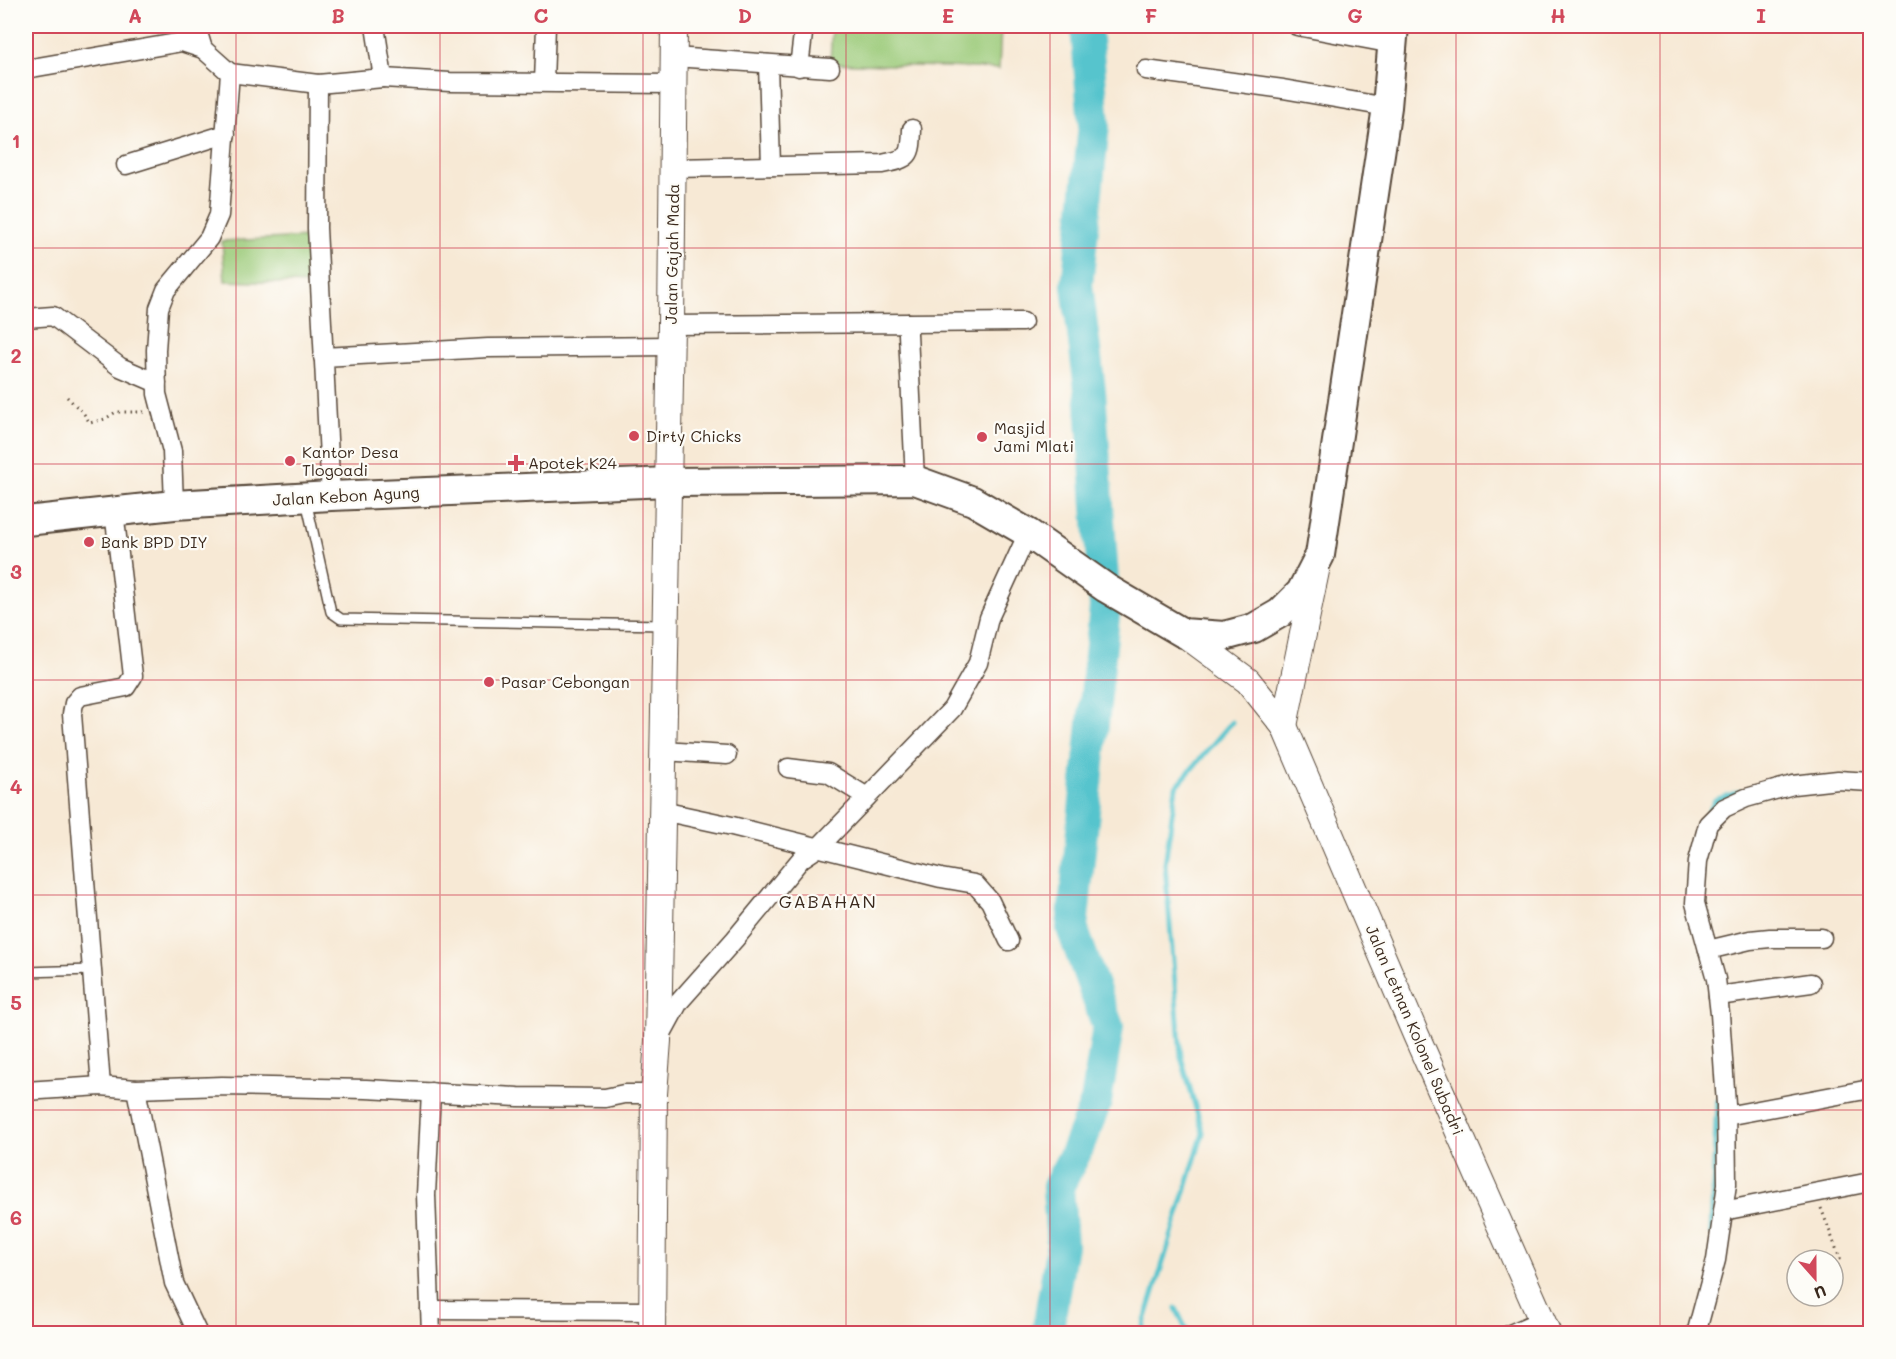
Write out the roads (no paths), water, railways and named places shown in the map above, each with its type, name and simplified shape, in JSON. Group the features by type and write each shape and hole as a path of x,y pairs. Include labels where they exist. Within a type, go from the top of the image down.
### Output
{"main road":[{"name":"Jalan Gajah Mada","path":"652,1322 654,1094 658,1041 671,336 674,26"},
{"path":"1284,726 1320,555 1387,107 1394,35"},
{"path":"915,480 973,501 1039,541 1106,588 1183,633 1224,636 1254,628 1280,613 1300,592 1320,555"},
{"name":"Jalan Kebon Agung","path":"26,521 174,505 318,496 668,482 915,480"},
{"name":"Jalan Letnan Kolonel Subadri","path":"1183,633 1248,681 1284,726 1416,1035 1545,1327"}],"street":[{"path":"196,26 203,49"},
{"path":"375,26 383,78"},
{"path":"544,82 546,26"},
{"path":"799,67 804,26"},
{"path":"1297,26 1394,35"},
{"path":"26,69 182,42 203,49 230,73 318,84 383,78 450,82 673,84"},
{"path":"674,57 830,68"},
{"path":"768,64 771,166"},
{"path":"1146,70 1283,89 1387,107"},
{"path":"174,505 172,451 161,413 157,383 159,308 166,290 209,238 219,215 230,73"},
{"path":"318,84 317,228 323,357 318,496"},
{"path":"673,168 882,164 905,158 911,150 912,129"},
{"path":"126,165 226,134"},
{"path":"26,318 53,316 120,367 157,383"},
{"path":"323,357 909,323 1023,322"},
{"path":"909,323 915,480"},
{"path":"101,1086 72,714 74,703 80,696 126,687 133,676 114,511"},
{"path":"658,1041 680,1002 801,859 819,847 952,709 978,663 989,618 1039,541"},
{"path":"663,751 727,755"},
{"path":"788,768 828,773 867,797"},
{"path":"1696,1334 1716,1260 1727,1184 1726,1116 1718,996 1716,979 1695,903 1698,861 1708,824 1724,808 1746,798 1793,785 1838,780 1870,782"},
{"path":"662,811 941,878 975,884 990,901 1009,941"},
{"path":"1708,950 1750,940 1822,938"},
{"path":"1718,996 1811,983"},
{"path":"26,1090 101,1086 136,1089 222,1086 366,1089 518,1097 584,1098 654,1094"},
{"path":"136,1089 174,1283 198,1334"},
{"path":"1726,1116 1870,1089"},
{"path":"431,1092 426,1196 431,1334"},
{"path":"1723,1211 1870,1182"},
{"path":"430,1310 652,1322"},
{"path":"1510,1334 1545,1327"}],"lane":[{"path":"318,496 329,605 331,612 341,619 665,625"},
{"path":"26,972 92,970"}],"waterway":[{"path":"1047,1334 1062,1245 1058,1187 1076,1152 1096,1102 1108,1027 1072,928 1105,607 1090,390 1077,285 1094,125 1086,26"},
{"path":"1141,1334 1203,1133 1181,1057 1165,864 1176,787 1232,722"},
{"path":"1708,814 1715,800 1740,792"},
{"path":"1711,1233 1717,1101"},
{"path":"1176,1308 1188,1334"}],"place":[{"name":"Dirty Chicks","path":"634,436"},
{"name":"Masjid Jami Mlati","path":"982,437"},
{"name":"Kantor Desa Tlogoadi","path":"290,461"},
{"name":"Apotek K24","path":"516,463"},
{"name":"Bank BPD DIY","path":"89,542"},
{"name":"Pasar Cebongan","path":"489,682"}],"district":[{"name":"GABAHAN","path":"828,902"}]}
